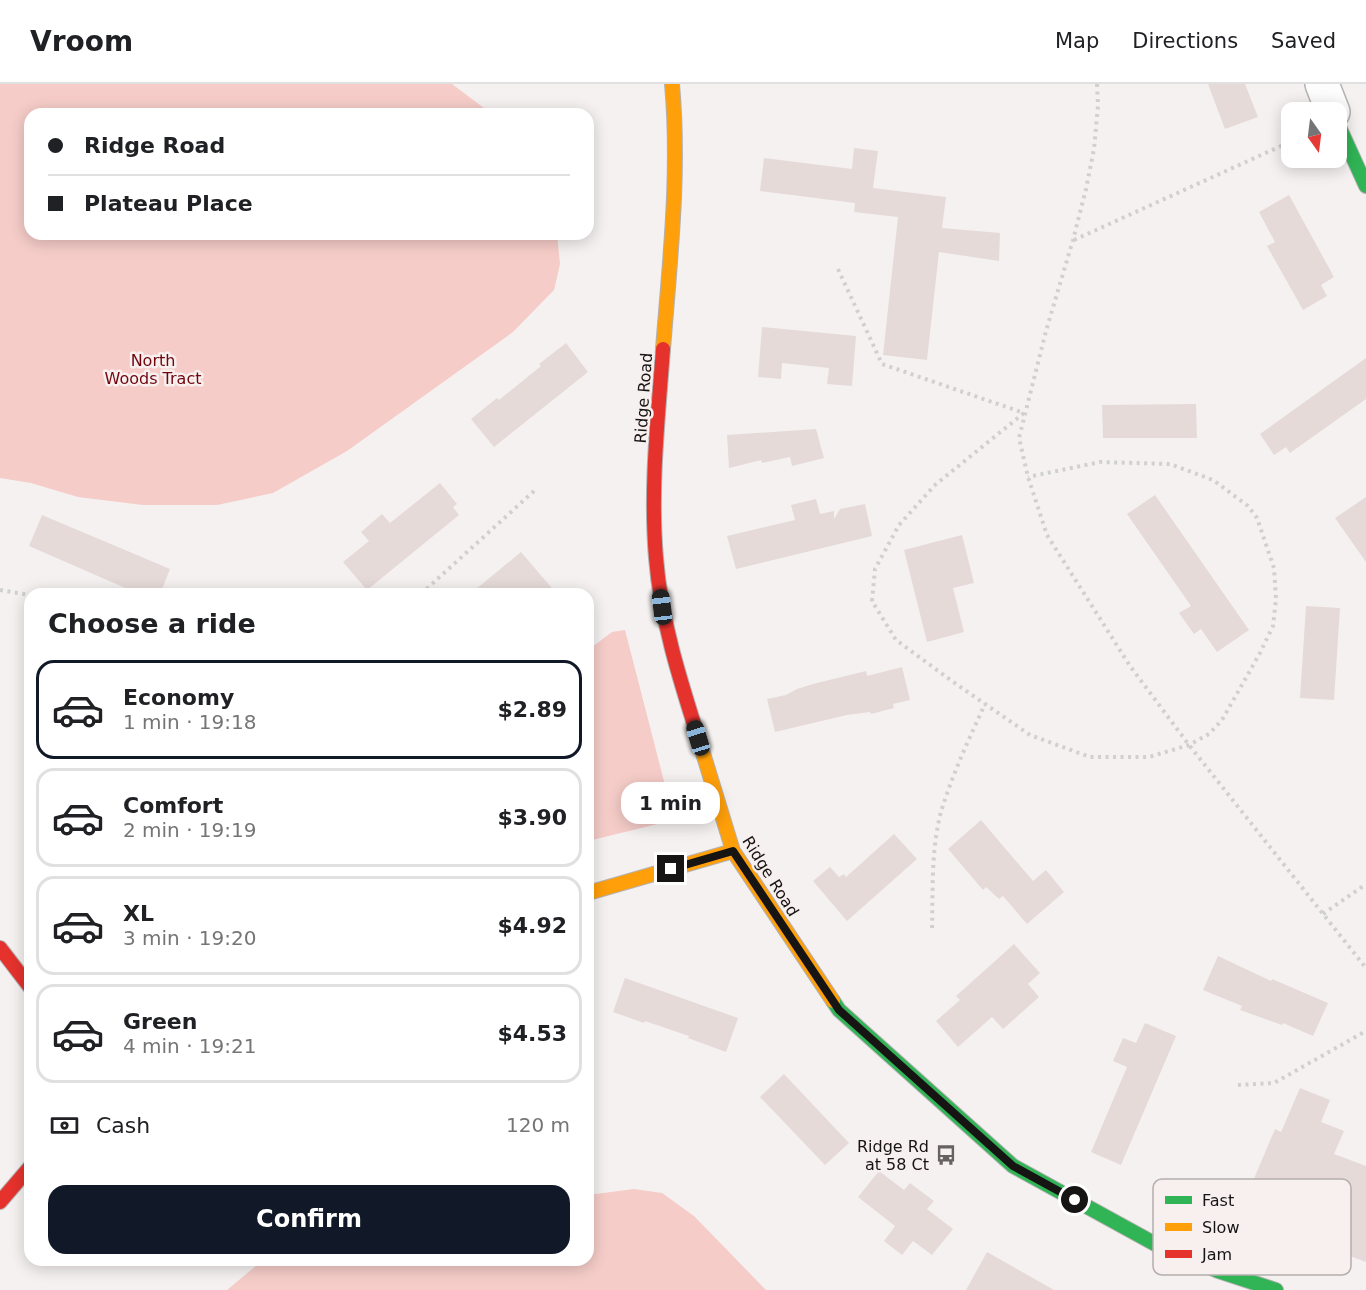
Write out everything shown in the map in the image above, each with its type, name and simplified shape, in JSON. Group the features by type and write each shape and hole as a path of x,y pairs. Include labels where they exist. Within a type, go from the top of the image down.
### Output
{"street":[{"name":"Ridge Road","path":"672,84 676,126 676,178 656,440 656,559 670,647 733,851 839,1010 1013,1166 1153,1243"},
{"path":"1322,84 1329,102"},
{"path":"1347,144 1366,186"},
{"path":"594,891 733,851"},
{"path":"0,948 24,979"},
{"path":"0,1202 24,1174"},
{"name":"Ridge Road","path":"1232,1275 1276,1290"}],"path":[{"path":"1097,84 1098,106 1094,149 1073,240 1046,331 1019,438 1028,477 1047,535 1130,666 1189,745 1366,968"},
{"path":"1073,240 1281,146"},
{"path":"838,269 882,364 1024,413"},
{"path":"1024,413 935,484 899,525 875,569 872,601 896,640 1030,735 1090,757 1149,757 1189,745 1209,734 1222,720 1273,627 1276,599 1274,568 1257,518 1248,506 1213,480 1170,464 1100,462 1028,477"},
{"path":"428,588 534,492"},
{"path":"0,590 24,594"},
{"path":"932,928 933,867 941,813 960,759 985,704"},
{"path":"1323,914 1366,884"},
{"path":"1238,1085 1274,1083 1366,1031"}],"green space":[{"name":"North Woods Tract","path":"0,84 452,84 484,108 24,108 24,240 558,240 560,264 554,290 513,332 347,451 273,493 217,505 143,505 78,497 31,483 0,478"},
{"path":"625,630 674,820 594,840 594,646 612,632"},
{"path":"634,1189 662,1193 694,1216 766,1290 227,1290 256,1266 594,1266 594,1194"}],"building":[{"path":"1208,84 1245,84 1258,117 1225,129"},
{"path":"854,148 878,151 873,188 946,197 942,228 1000,233 999,261 939,252 927,360 883,355 898,217 854,212 855,203 760,191 764,158 852,169"},
{"path":"1289,195 1334,277 1321,285 1327,296 1303,310 1267,246 1275,242 1259,212"},
{"path":"762,327 856,336 852,386 827,384 829,368 782,363 781,379 758,377"},
{"path":"566,343 588,372 494,447 471,419 497,398 499,400"},
{"path":"1366,358 1366,399 1290,453 1286,447 1274,455 1260,434"},
{"path":"1196,404 1197,438 1103,438 1102,405"},
{"path":"816,429 824,458 792,466 790,457 762,463 761,460 729,468 727,435"},
{"path":"440,483 457,504 453,507 459,515 369,588 365,588 343,562 369,541 361,532 382,514 390,523"},
{"path":"1155,495 1249,630 1217,652 1201,629 1194,634 1179,613 1191,606 1127,514"},
{"path":"1366,497 1366,562 1335,518"},
{"path":"816,499 820,514 834,511 834,519 840,509 865,504 872,536 736,569 727,536 795,520 791,505"},
{"path":"42,515 170,569 162,588 125,588 29,546"},
{"path":"962,535 974,583 953,588 964,632 927,642 904,550"},
{"path":"521,552 552,588 477,588"},
{"path":"1306,606 1340,608 1334,700 1300,698"},
{"path":"902,667 910,700 893,704 894,708 871,714 870,712 847,715 775,732 767,699 786,695 813,684 866,671 867,676"},
{"path":"981,820 1033,881 1046,870 1064,892 1027,924 1003,896 999,899 986,887 983,890 948,849"},
{"path":"894,834 917,859 847,921 813,881 830,867 839,877 844,874 846,877"},
{"path":"1014,944 1040,973 1028,984 1039,997 1003,1029 992,1017 958,1047 936,1021 960,1000 956,996"},
{"path":"1218,956 1271,981 1272,979 1328,1003 1313,1036 1283,1023 1282,1025 1240,1010 1242,1006 1203,990"},
{"path":"625,978 738,1018 726,1052 688,1038 689,1036 613,1012"},
{"path":"1145,1023 1176,1036 1121,1165 1091,1152 1127,1067 1113,1061 1123,1038 1136,1043"},
{"path":"784,1074 849,1143 825,1165 760,1097"},
{"path":"1300,1088 1330,1100 1321,1122 1344,1131 1334,1154 1366,1166 1366,1262 1351,1257 1351,1179 1254,1179 1275,1129 1281,1132"},
{"path":"879,1171 904,1190 910,1183 934,1201 927,1209 953,1229 932,1255 913,1241 902,1255 884,1241 895,1226 858,1197"},
{"path":"987,1252 1054,1290 966,1290"}],"traffic: fast":[{"path":"1347,144 1366,186"},
{"path":"833,1001 839,1010 1013,1166 1153,1243"},
{"path":"1230,1275 1276,1290"}],"traffic: slow":[{"path":"663,349 675,183 672,84"},
{"path":"699,740 733,851 833,1001"},
{"path":"594,891 733,851"}],"traffic: jam":[{"path":"663,349 654,479 656,558 667,627 678,673 699,740"},
{"path":"0,948 24,979"},
{"path":"0,1202 24,1174"}],"place":[{"name":"Ridge Rd at 58 Ct","path":"946,1155"}],"route":[{"path":"671,869 733,851 839,1010 1013,1166 1075,1200"}]}
